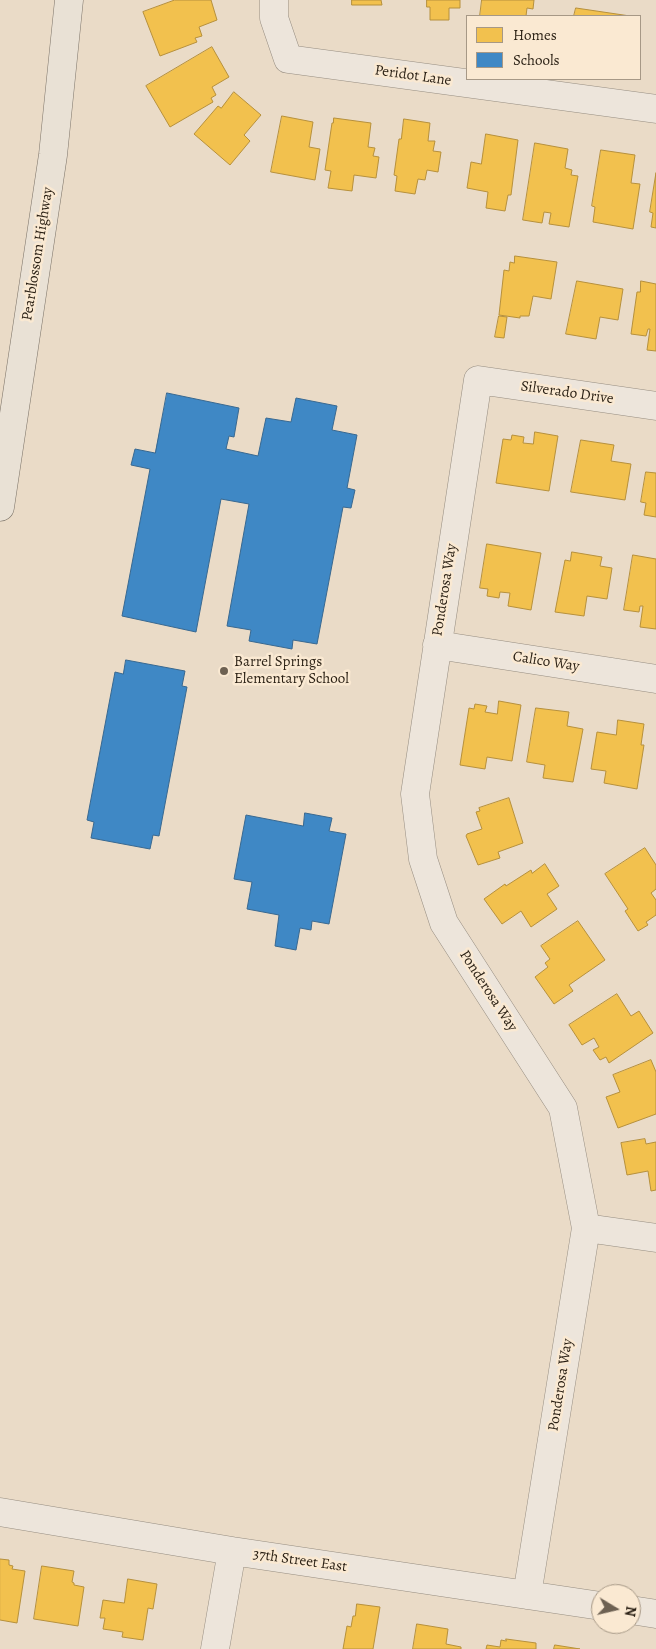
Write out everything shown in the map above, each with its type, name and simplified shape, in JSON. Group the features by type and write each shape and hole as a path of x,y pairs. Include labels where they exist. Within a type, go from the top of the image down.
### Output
{"main road":[{"name":"Pearblossom Highway","path":"0,507 53,155 69,0"}],"street":[{"name":"Peridot Lane","path":"274,0 274,18 288,59 656,109"},
{"name":"Silverado Drive","path":"478,380 656,406"},
{"name":"Ponderosa Way","path":"478,380 415,794 423,859 444,923 563,1108 586,1228 528,1595"},
{"name":"Calico Way","path":"437,645 656,679"},
{"path":"586,1228 656,1238"},
{"name":"37th Street East","path":"0,1512 232,1551 591,1604"},
{"path":"215,1649 232,1551"},
{"path":"641,1612 656,1614"}],"building: Homes":[{"path":"175,0 211,0 217,20 199,27 202,36 195,38 197,42 160,56 143,12"},
{"path":"352,0 381,0 382,5 352,5"},
{"path":"427,0 460,0 460,8 449,8 449,20 430,20 430,7 427,7"},
{"path":"482,0 534,0 533,9 527,8 526,15 480,15"},
{"path":"576,8 623,15 574,15"},
{"path":"212,47 229,77 212,87 216,95 211,98 213,102 170,127 146,86"},
{"path":"234,92 261,115 244,135 250,141 230,165 194,134 218,106 221,108"},
{"path":"282,116 313,122 309,147 320,149 315,180 271,172"},
{"path":"334,118 371,123 368,147 375,148 373,156 379,157 376,178 354,175 352,191 328,188 331,171 325,170"},
{"path":"404,119 430,123 428,141 435,141 433,151 441,152 438,172 427,170 425,180 418,179 415,194 395,191 397,176 394,175"},
{"path":"486,134 518,140 511,195 508,195 505,211 486,208 488,192 467,188 471,162 481,164"},
{"path":"535,143 568,149 565,168 572,170 571,175 578,176 569,227 549,224 551,213 544,212 542,223 523,220"},
{"path":"601,150 635,155 631,183 640,184 633,229 593,222 595,207 592,206"},
{"path":"656,173 656,228 651,227 653,213 650,212"},
{"path":"515,256 557,262 551,299 533,296 529,316 520,316 520,318 499,315 504,270 509,271 510,262 514,263"},
{"path":"577,281 623,289 618,320 600,317 596,339 566,334"},
{"path":"641,281 656,284 656,351 647,350 650,329 648,329 646,336 631,334 637,292 640,292"},
{"path":"499,316 507,317 504,338 495,337"},
{"path":"535,432 558,436 549,491 496,483 503,439 511,440 512,435 524,437 523,443 533,444"},
{"path":"581,440 614,445 611,461 631,464 625,500 571,492"},
{"path":"646,472 656,473 656,517 644,515 646,503 641,502"},
{"path":"487,544 541,553 531,610 508,606 510,593 500,592 499,598 487,596 488,589 480,588"},
{"path":"572,552 602,557 600,566 612,568 607,599 587,596 584,616 555,612 565,560 570,561"},
{"path":"633,555 656,559 656,629 640,627 643,606 640,606 639,612 624,610"},
{"path":"499,701 521,705 512,761 487,757 485,769 460,765 469,708 474,709 475,704 487,706 485,712 497,714"},
{"path":"536,708 569,712 567,726 583,729 573,782 543,778 545,765 527,762"},
{"path":"618,720 644,724 641,745 644,745 637,789 604,783 606,771 591,769 597,732 616,735"},
{"path":"509,798 523,843 498,852 500,858 478,865 466,836 482,829 476,812 480,811 479,808"},
{"path":"645,848 656,865 656,889 651,893 656,900 656,915 646,922 648,925 638,931 625,911 628,909 605,874"},
{"path":"545,864 559,886 547,894 557,909 531,927 521,911 502,924 484,899 505,884 506,886 531,870 532,873"},
{"path":"578,921 605,960 569,985 573,991 554,1004 535,977 548,967 545,963 550,959 541,946"},
{"path":"617,994 631,1016 639,1011 653,1033 609,1063 606,1057 600,1060 593,1050 599,1047 594,1038 582,1045 569,1025"},
{"path":"651,1060 656,1072 656,1114 618,1128 606,1097 620,1092 613,1075"},
{"path":"645,1139 646,1144 656,1142 656,1190 651,1191 648,1171 627,1175 621,1143"},
{"path":"0,1559 9,1560 9,1565 13,1566 12,1569 25,1571 17,1623 0,1620"},
{"path":"42,1566 74,1571 72,1582 74,1585 84,1587 78,1626 34,1619"},
{"path":"128,1579 157,1584 153,1609 148,1608 143,1640 122,1637 123,1632 103,1629 105,1618 100,1618 103,1600 124,1603"},
{"path":"357,1604 380,1607 373,1649 343,1649 347,1626 351,1627"},
{"path":"417,1624 448,1629 446,1644 461,1647 461,1649 413,1649"},
{"path":"506,1639 536,1643 536,1649 486,1649 487,1645 500,1647 501,1640 506,1641"},
{"path":"555,1645 580,1649 554,1649"}],"building: Schools":[{"path":"167,393 239,408 234,437 229,436 226,449 258,456 266,418 291,422 296,398 337,406 332,430 357,435 347,488 355,490 351,508 343,507 317,644 293,640 292,649 249,641 251,630 227,626 249,504 221,499 196,632 122,616 150,469 131,465 135,449 155,453"},
{"path":"126,660 185,671 182,686 187,687 159,836 153,835 150,849 91,838 94,822 87,820 115,672 123,674"},
{"path":"305,813 332,818 329,831 346,834 329,924 312,921 311,930 300,928 296,950 275,946 279,915 247,909 252,882 234,879 246,815 303,826"}],"place":[{"name":"Barrel Springs Elementary School","path":"224,671"}]}
